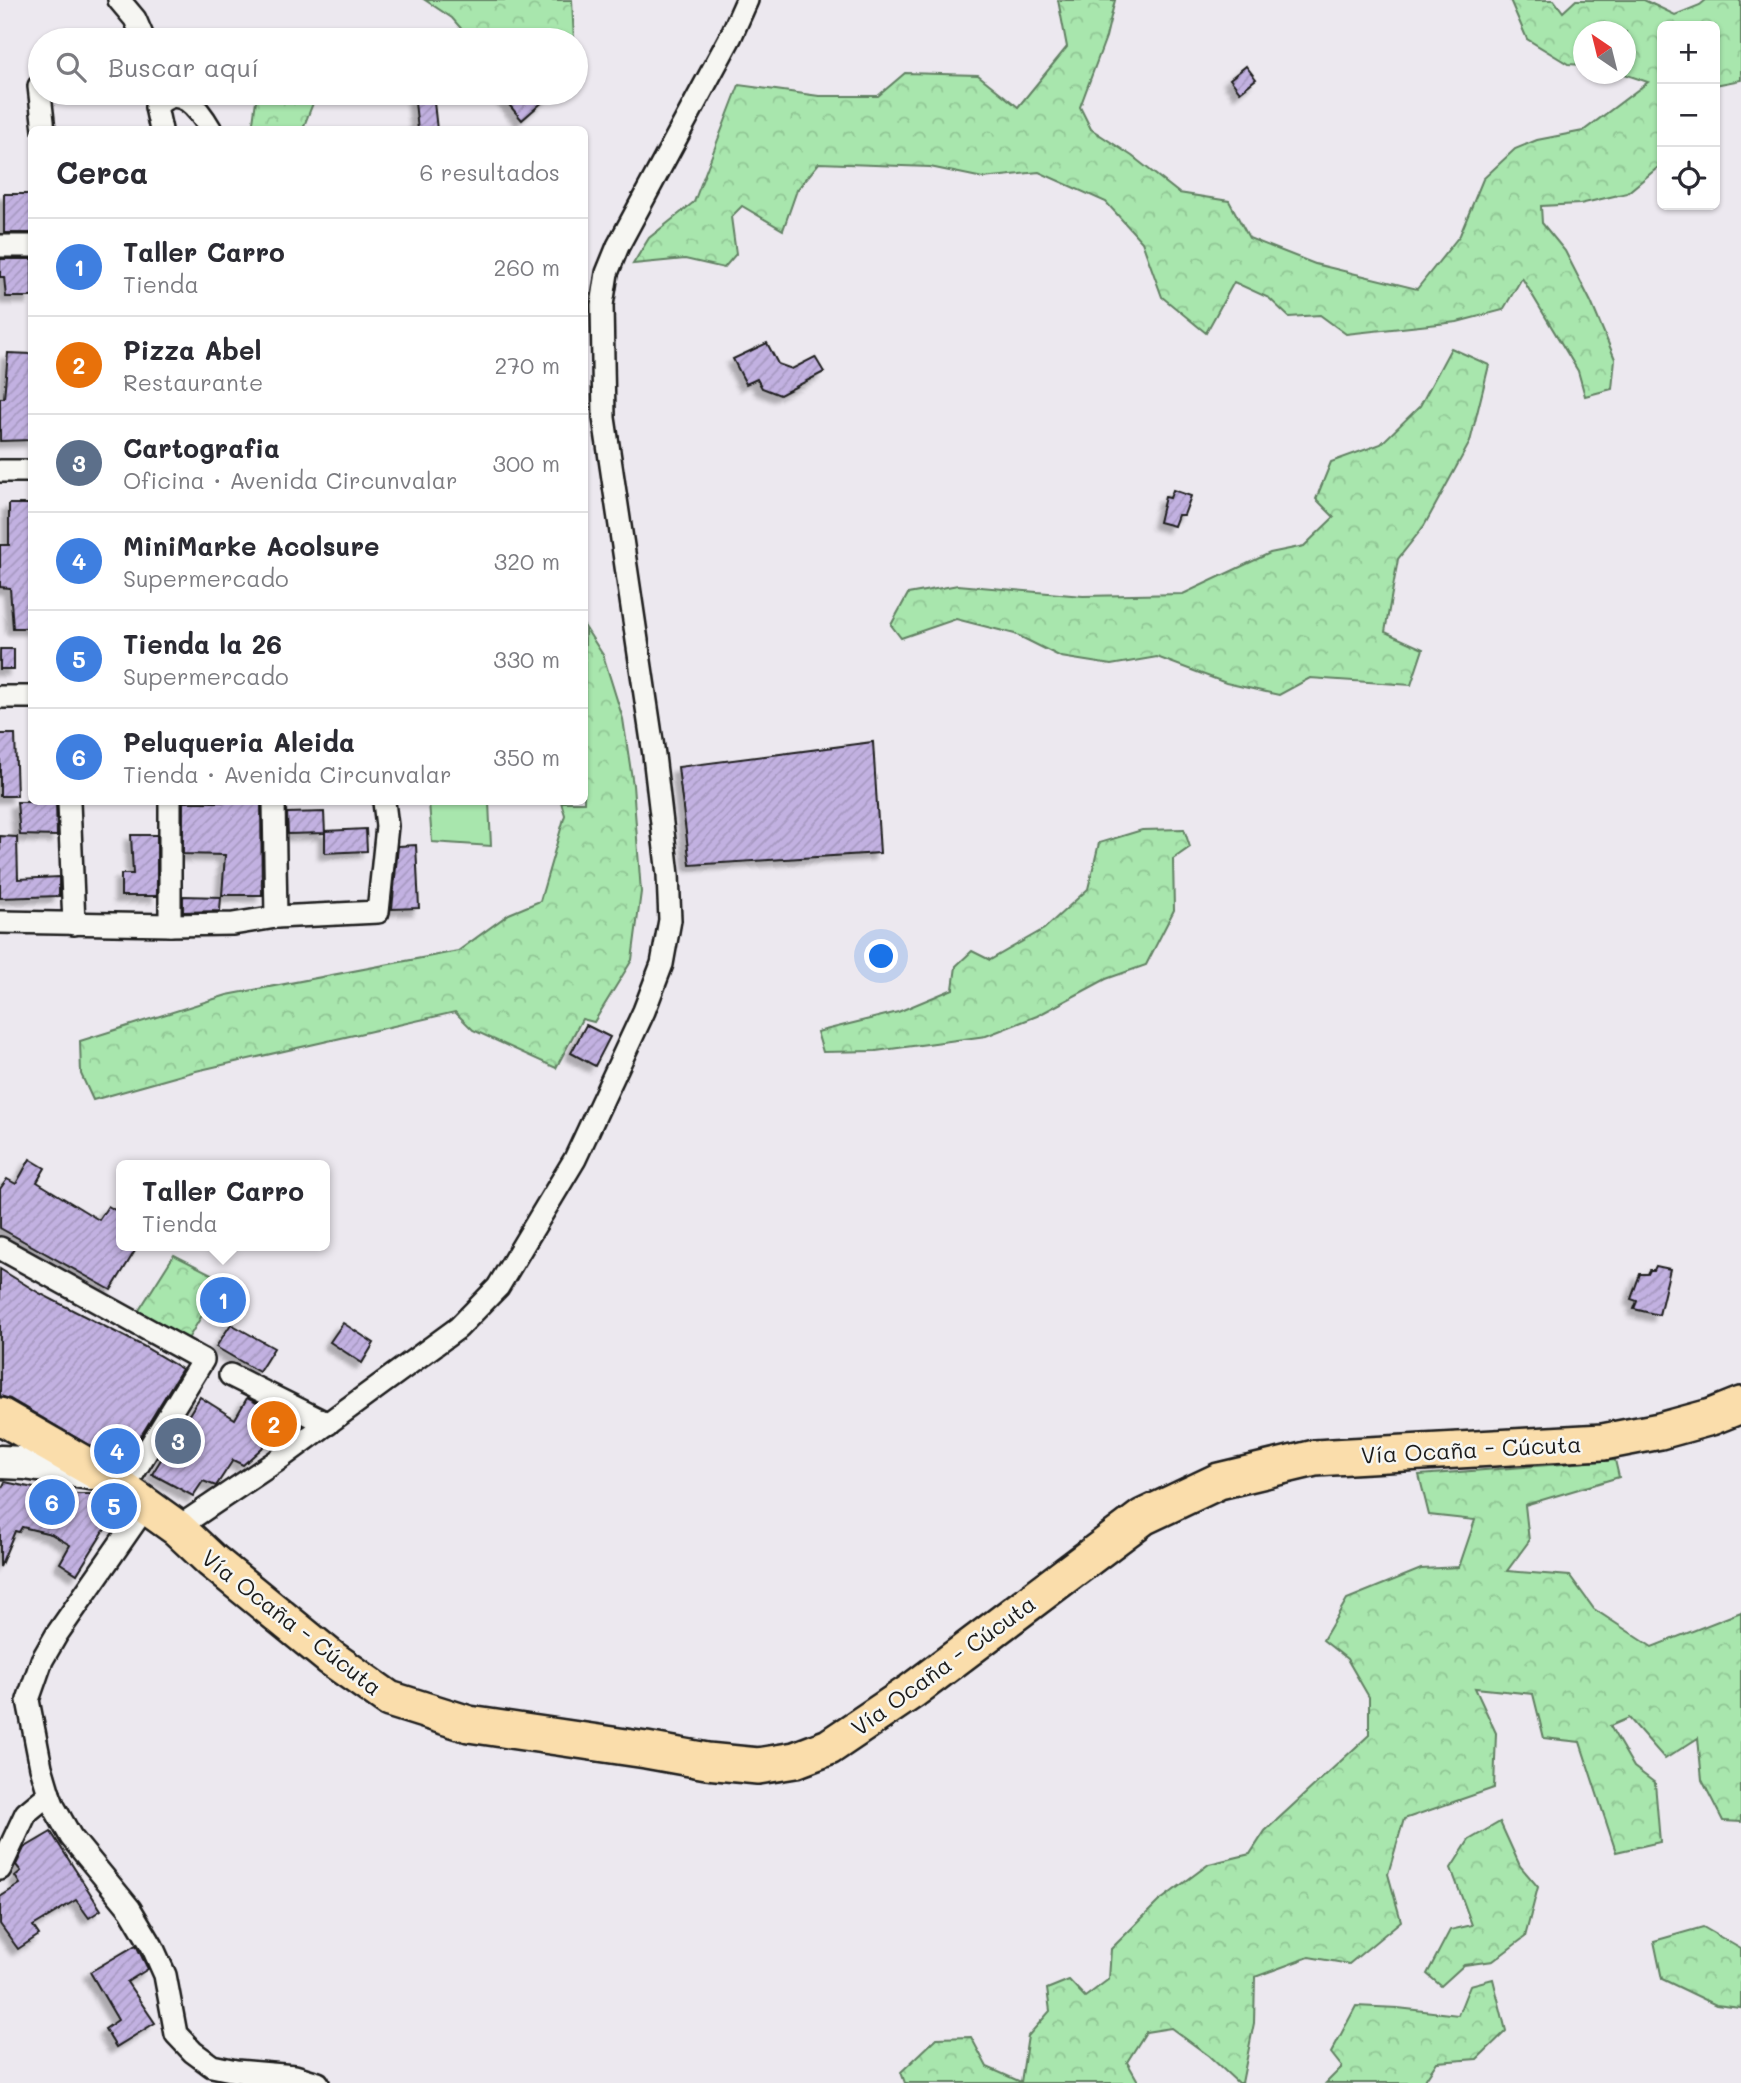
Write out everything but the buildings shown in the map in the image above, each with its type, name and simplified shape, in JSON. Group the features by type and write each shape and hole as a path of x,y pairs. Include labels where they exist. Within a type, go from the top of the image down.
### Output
{"main road":[{"name":"Vía Ocaña - Cúcuta","path":"0,1416 124,1490 177,1528 211,1560 301,1634 388,1699 469,1724 707,1761 758,1766 795,1760 829,1747 912,1691 1143,1517 1219,1481 1315,1458 1603,1442 1661,1431 1741,1405"}],"street":[{"path":"119,0 139,28"},
{"path":"177,1528 328,1424 458,1328 498,1287 575,1159 644,1011 662,964 670,920 668,875 654,755 604,418 602,305 607,273 618,246 731,36 747,0"},
{"path":"41,105 44,126"},
{"path":"156,105 160,126"},
{"path":"193,105 209,126"},
{"path":"0,246 28,246"},
{"path":"0,471 28,471"},
{"path":"0,697 28,697"},
{"path":"69,805 74,924"},
{"path":"170,805 170,925"},
{"path":"274,805 275,917"},
{"path":"0,922 233,924 275,917 378,912 387,826 384,805"},
{"path":"0,1248 203,1360 124,1490 57,1634 42,1660 28,1700 41,1766 54,1807 71,1837 130,1909 152,1945 165,1975 176,2034 212,2066 295,2076 318,2083"},
{"path":"230,1375 328,1424"},
{"path":"0,1462 25,1464 124,1490"},
{"path":"0,1868 26,1812 49,1794"}],"green space":[{"path":"425,0 572,0 573,28 461,28 452,18"},
{"path":"1058,0 1115,0 1106,37 1080,107 1091,129 1132,156 1179,193 1229,201 1249,238 1315,264 1417,289 1460,235 1483,179 1515,149 1537,140 1583,131 1648,82 1636,78 1636,21 1573,21 1573,64 1568,64 1527,39 1510,0 1554,0 1563,12 1576,0 1644,0 1675,15 1706,0 1741,2 1741,80 1720,84 1720,21 1657,21 1657,168 1627,193 1580,204 1541,206 1542,223 1565,251 1591,302 1615,359 1612,389 1585,396 1578,371 1522,278 1503,310 1457,322 1346,334 1320,315 1289,317 1269,298 1234,282 1206,333 1162,297 1142,242 1106,202 1039,172 983,178 930,167 819,163 797,190 783,230 742,206 731,217 736,254 724,268 685,259 633,264 649,238 694,202 739,85 819,96 878,96 905,73 978,75 1018,107 1067,47"},
{"path":"255,105 312,105 304,126 252,126"},
{"path":"1451,348 1489,365 1470,442 1424,526 1398,559 1385,632 1423,649 1411,685 1310,678 1279,695 1226,683 1157,657 1111,665 1061,657 1015,634 956,619 901,638 891,625 908,594 958,585 1083,596 1183,594 1270,553 1304,546 1334,517 1316,499 1331,462 1381,444 1420,406"},
{"path":"588,632 603,655 623,719 633,785 641,892 632,960 594,1022 582,1019 556,1068 473,1030 455,1012 196,1071 93,1100 81,1074 80,1041 227,995 458,951 509,914 540,901 565,815 562,805 588,805"},
{"path":"429,805 489,805 491,846 432,842"},
{"path":"1184,829 1190,847 1173,859 1174,910 1146,965 1106,979 1037,1016 986,1036 876,1051 823,1052 817,1032 898,1012 953,989 956,966 972,951 990,960 1044,929 1088,889 1099,843 1142,830"},
{"path":"174,1255 223,1280 188,1339 138,1312"},
{"path":"1615,1460 1619,1477 1525,1505 1529,1541 1507,1571 1570,1576 1594,1609 1652,1647 1741,1612 1741,1822 1723,1821 1702,1780 1698,1738 1665,1759 1629,1718 1610,1726 1634,1767 1655,1783 1660,1842 1616,1852 1580,1742 1544,1738 1533,1694 1475,1688 1496,1733 1494,1788 1404,1819 1388,1874 1401,1921 1349,1964 1309,1957 1255,1977 1254,2023 1242,2083 1238,2083 1209,2056 1171,2028 1146,2032 1127,2062 1139,2083 905,2083 901,2072 937,2038 971,2037 987,2067 1021,2082 1028,2036 1050,2011 1047,1989 1069,1980 1085,1997 1109,1979 1111,1949 1158,1902 1209,1864 1250,1854 1265,1831 1369,1735 1369,1697 1347,1659 1323,1640 1347,1599 1421,1569 1459,1567 1475,1520 1429,1515 1419,1475"},
{"path":"1500,1822 1520,1866 1538,1887 1525,1937 1493,1961 1464,1965 1441,1986 1427,1974 1450,1930 1472,1925 1451,1868 1469,1840"},
{"path":"1703,1927 1741,1949 1741,2008 1716,2005 1662,1979 1654,1941"},
{"path":"1493,1979 1506,2031 1477,2059 1437,2062 1423,2083 1326,2083 1342,2067 1331,2053 1356,2006 1458,2015 1470,1985"}],"place":[{"name":"Taller Carro","path":"223,1300"},
{"name":"Pizza Abel","path":"274,1424"},
{"name":"Cartografia","path":"178,1441"},
{"name":"MiniMarke Acolsure","path":"117,1451"},
{"name":"Peluqueria Aleida","path":"52,1502"},
{"name":"Tienda la 26","path":"114,1506"}]}
